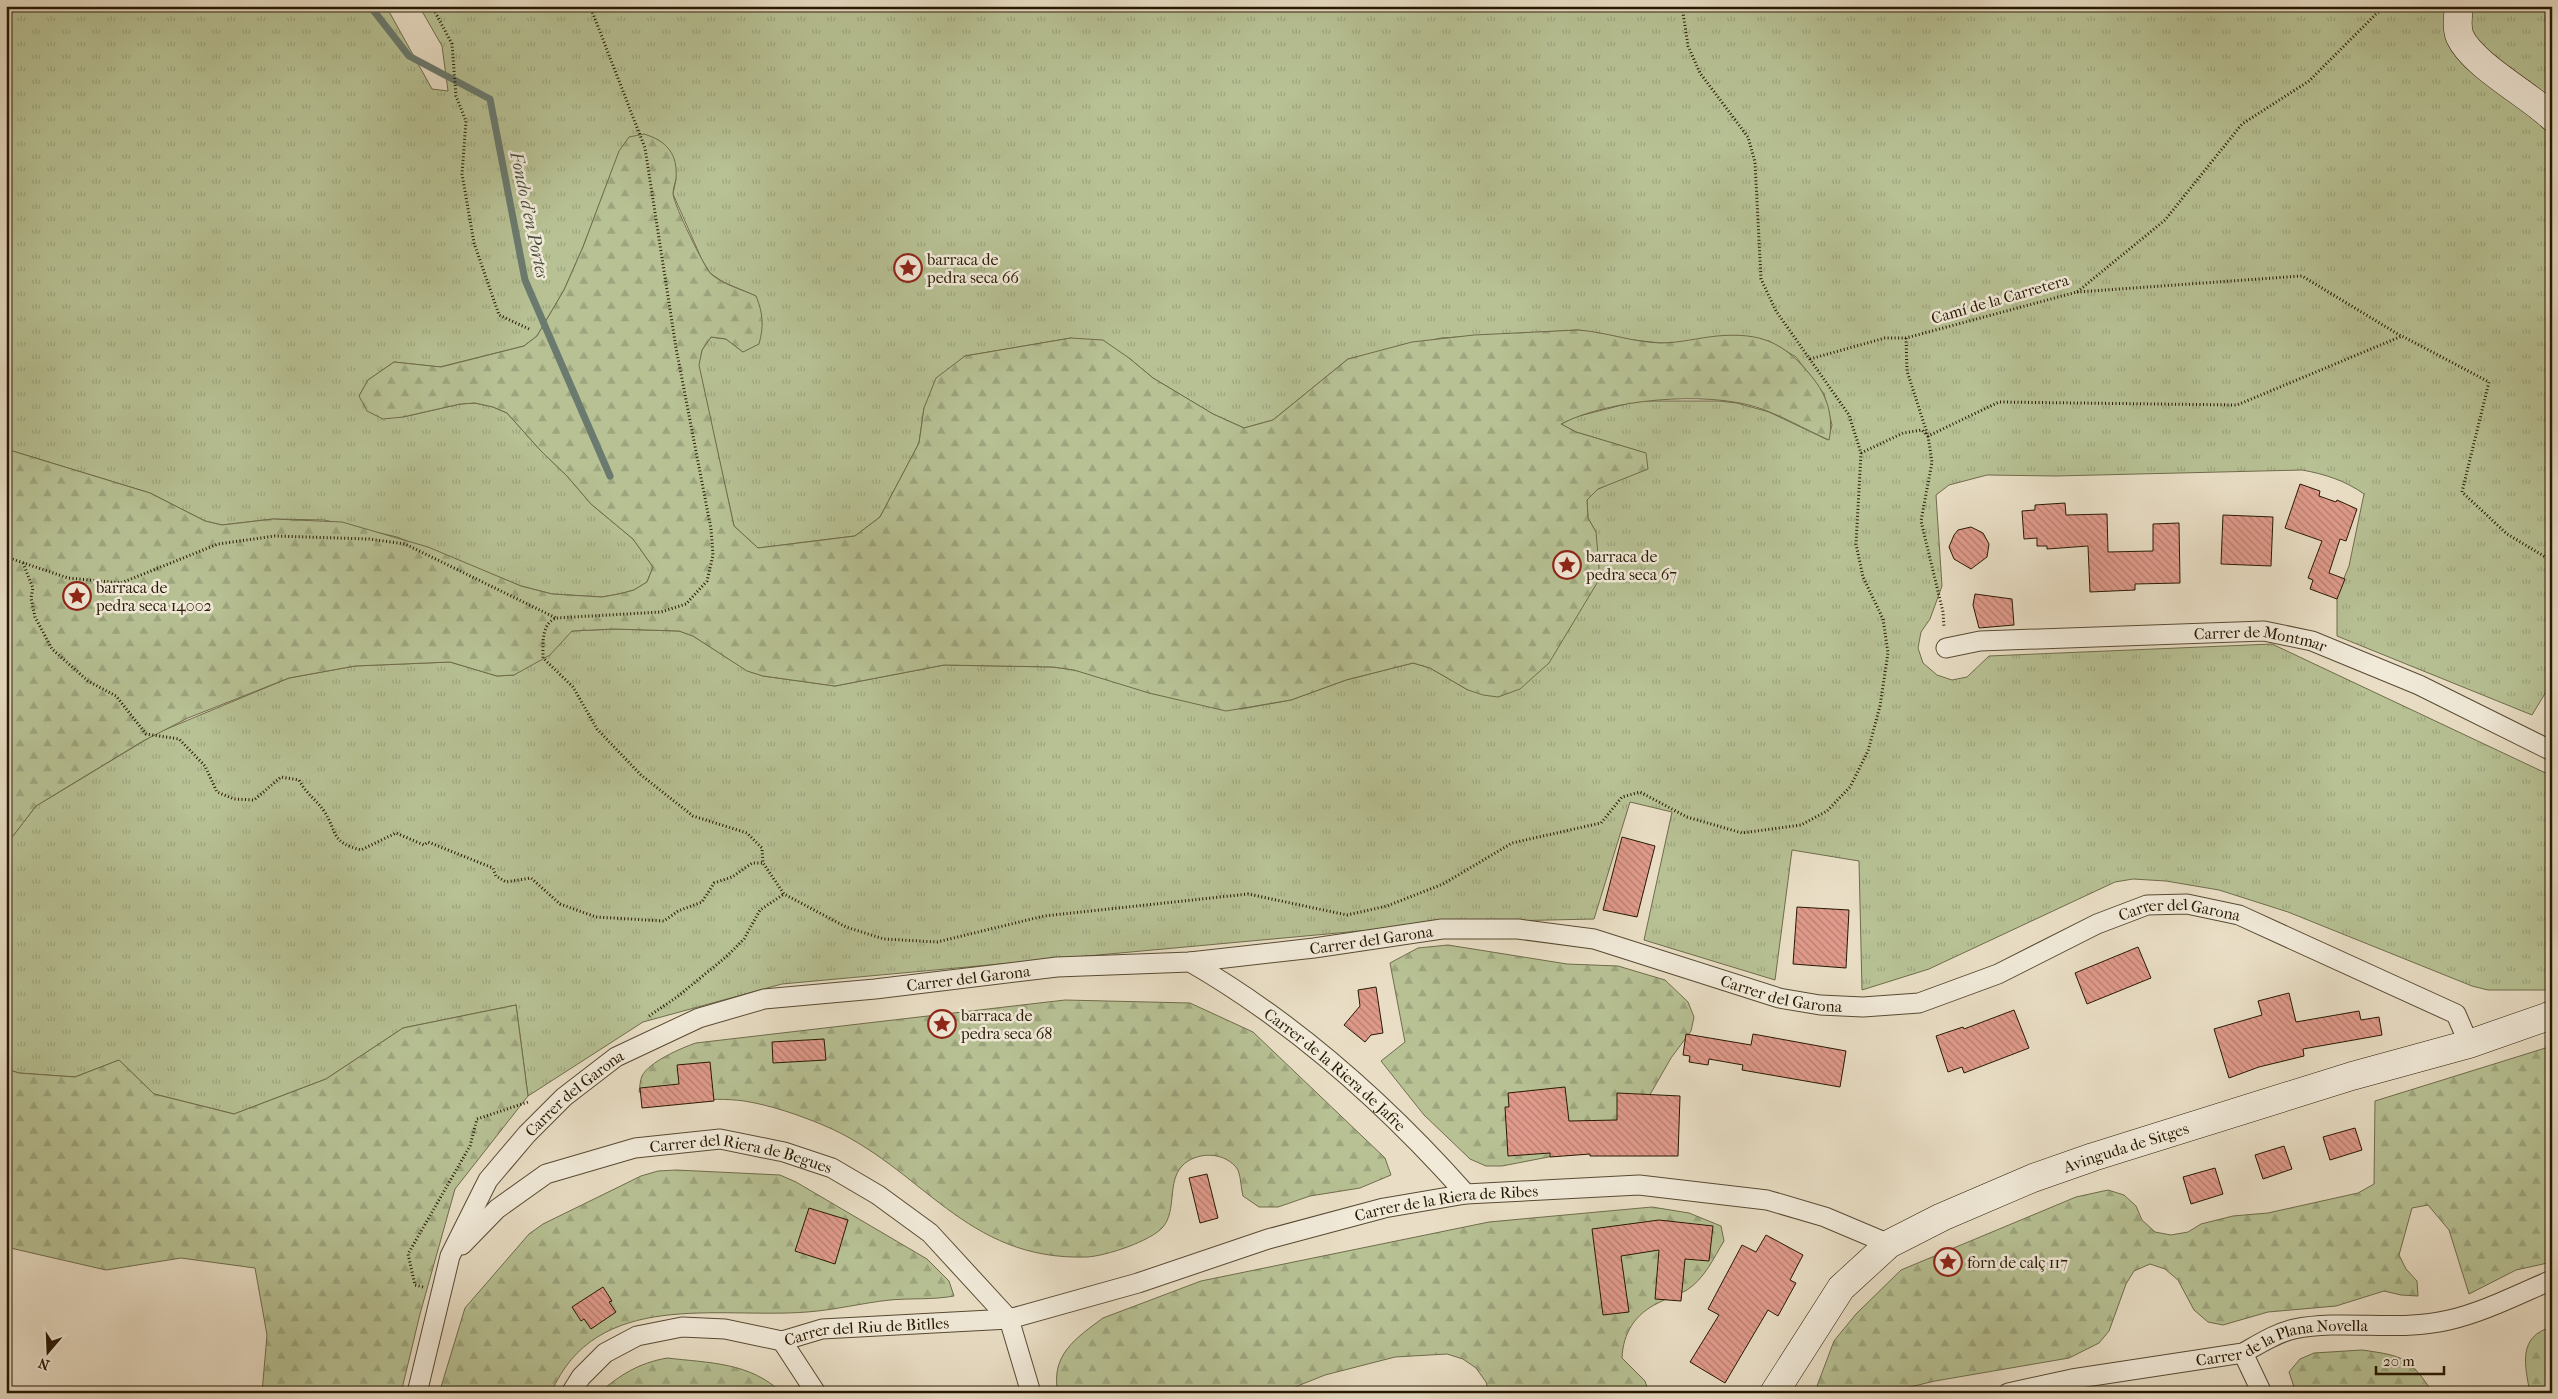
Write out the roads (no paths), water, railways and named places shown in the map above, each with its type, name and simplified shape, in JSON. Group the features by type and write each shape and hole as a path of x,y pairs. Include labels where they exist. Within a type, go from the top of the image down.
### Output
{"street":[{"path":"2459,6 2457,20 2460,36 2471,54 2538,104 2552,117"},
{"name":"Carrer de Montmar","path":"1946,648 1980,641 2264,631 2312,641 2401,678 2552,751"},
{"name":"Carrer del Garona","path":"417,1393 450,1256 488,1180 527,1134 564,1097 616,1057 699,1018 764,999 875,989 1056,967 1190,962 1314,948 1442,929 1518,929 1594,939 1779,998 1820,1005 1863,1007 1919,1003 1998,974 2097,924 2147,905 2187,904 2239,914 2456,1014 2469,1044"},
{"name":"Carrer de la Riera de Jafre","path":"1190,962 1250,999 1336,1067 1408,1134 1466,1194"},
{"name":"Avinguda de Sitges","path":"1774,1393 1841,1288 1889,1244 1951,1213 2033,1178 2093,1157 2352,1076 2469,1044 2552,1015"},
{"name":"Carrer del Riera de Begues","path":"450,1256 497,1209 546,1174 635,1148 720,1139 784,1152 832,1168 878,1195 930,1233 1009,1319"},
{"name":"Carrer de la Riera de Ribes","path":"1009,1319 1138,1283 1268,1239 1384,1208 1466,1194 1639,1185 1728,1195 1767,1200 1825,1217 1889,1244"},
{"name":"Carrer de la Plana Novella","path":"2009,1393 2072,1379 2243,1353 2266,1340 2293,1330 2341,1324 2391,1325 2449,1320 2511,1298 2552,1280"},
{"path":"1009,1319 1032,1393"},
{"name":"Carrer del Riu de Bitlles","path":"571,1393 581,1377 605,1353 637,1336 682,1327 725,1329 782,1341 822,1329 1009,1319"},
{"path":"782,1341 816,1393"},
{"path":"2243,1353 2262,1393"}],"waterway":[{"name":"Fondo d'en Portes","path":"370,6 409,56 490,99 525,280 610,476"}],"place":[{"name":"barraca de pedra seca 66","path":"908,268"},
{"name":"barraca de pedra seca 67","path":"1567,565"},
{"name":"barraca de pedra seca 14002","path":"77,596"},
{"name":"barraca de pedra seca 68","path":"942,1024"},
{"name":"forn de calç 117","path":"1948,1262"}]}
